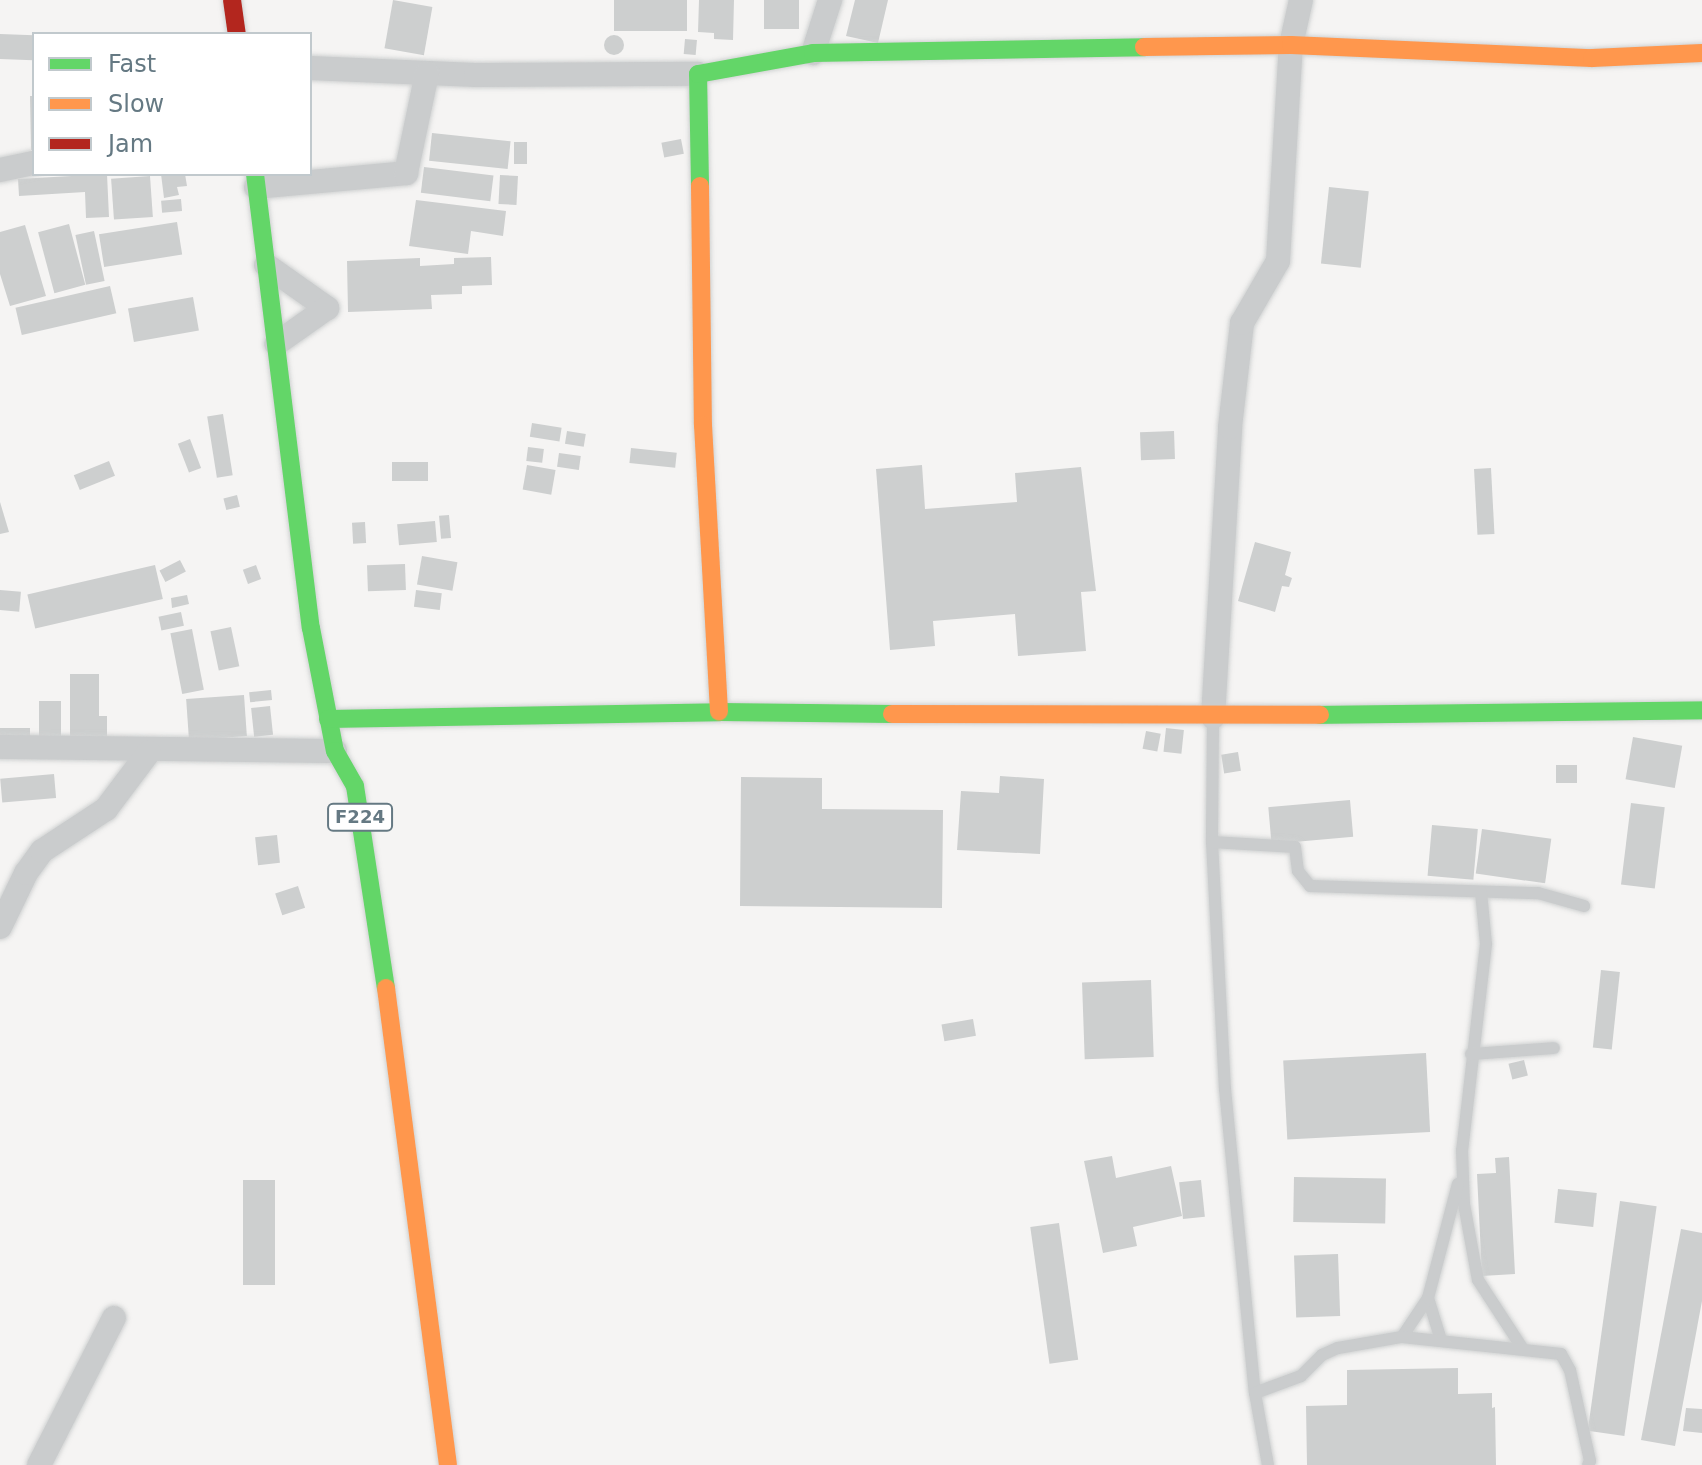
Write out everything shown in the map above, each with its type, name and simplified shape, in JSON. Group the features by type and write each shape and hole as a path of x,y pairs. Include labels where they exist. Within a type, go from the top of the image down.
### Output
{"street":[{"path":"232,0 237,32"},
{"path":"813,53 830,0"},
{"path":"1213,717 1219,583 1242,323 1278,261 1291,45 1301,0"},
{"path":"312,68 427,73 698,74 813,53 1291,45 1592,58 1702,53"},
{"path":"256,181 406,173 427,73"},
{"path":"698,74 703,425 719,712"},
{"path":"0,149 30,163"},
{"path":"0,170 30,163"},
{"name":"F224","path":"256,181 311,628 335,751 355,786 376,909 448,1465"},
{"path":"266,265 327,308 276,344"},
{"path":"328,719 719,712 1213,717 1702,710"},
{"path":"0,747 149,752 335,751"},
{"path":"0,927 26,873 42,851 106,809 149,752"},
{"path":"39,1465 114,1318"}],"lane":[{"path":"1213,717 1212,842 1225,1089 1255,1393 1268,1465"},
{"path":"1212,842 1295,847 1298,871 1310,886 1538,893 1584,906"},
{"path":"1402,1337 1428,1298 1461,1173 1471,1054 1486,944 1481,892"},
{"path":"1471,1054 1554,1048"},
{"path":"1461,1173 1478,1280 1523,1349"},
{"path":"1428,1298 1441,1340"},
{"path":"1255,1393 1301,1376 1310,1364 1330,1351 1402,1337 1561,1354 1566,1360 1590,1461 1588,1465"}],"building":[{"path":"393,0 432,7 424,55 384,48"},
{"path":"614,0 687,0 687,31 614,31"},
{"path":"699,0 734,0 733,40 714,39 714,33 698,32"},
{"path":"764,0 799,0 799,29 764,29"},
{"path":"855,0 888,0 878,43 846,36"},
{"path":"0,34 32,35 32,60 0,59"},
{"path":"614,35 621,38 624,45 621,52 614,55 607,52 604,45 607,38"},
{"path":"685,39 697,40 696,55 684,54"},
{"path":"30,96 32,96 32,150"},
{"path":"432,133 511,141 508,169 429,161"},
{"path":"681,139 684,154 664,158 661,143"},
{"path":"514,142 527,142 527,164 514,164"},
{"path":"424,167 493,176 490,201 421,193"},
{"path":"500,175 518,176 516,205 498,204"},
{"path":"107,176 109,217 86,218 85,192 19,196 18,179"},
{"path":"150,176 153,217 114,220 111,179"},
{"path":"161,176 185,176 187,186 177,187 179,195 164,198"},
{"path":"1329,187 1369,191 1361,268 1321,264"},
{"path":"181,199 182,211 162,213 161,201"},
{"path":"416,200 506,211 503,236 471,231 468,254 409,246"},
{"path":"177,222 182,255 104,267 99,234"},
{"path":"69,224 85,285 54,293 38,232"},
{"path":"25,225 46,296 10,306 0,274 0,232"},
{"path":"94,231 105,281 86,285 75,235"},
{"path":"491,257 492,285 462,286 462,294 431,295 432,309 348,312 347,261 420,258 420,266 454,264 454,258"},
{"path":"110,286 116,313 22,335 15,308"},
{"path":"193,297 199,330 134,342 128,308"},
{"path":"223,414 233,475 217,478 207,417"},
{"path":"532,423 562,428 559,442 530,437"},
{"path":"567,431 586,434 584,447 565,444"},
{"path":"1174,431 1175,459 1141,460 1140,432"},
{"path":"190,439 201,468 189,473 178,444"},
{"path":"528,447 544,449 542,463 526,461"},
{"path":"631,448 677,453 675,468 629,463"},
{"path":"559,453 581,456 579,470 557,467"},
{"path":"109,461 115,476 80,490 74,475"},
{"path":"392,462 428,462 428,481 392,481"},
{"path":"527,465 556,470 551,495 523,490"},
{"path":"922,465 925,509 1017,502 1015,473 1081,467 1096,591 1081,592 1086,651 1018,656 1015,614 933,621 935,646 890,650 876,469"},
{"path":"1491,468 1494,534 1477,535 1474,469"},
{"path":"237,495 240,507 226,510 223,498"},
{"path":"0,502 9,532 0,534"},
{"path":"449,515 451,538 441,539 439,516"},
{"path":"435,521 437,542 399,545 397,524"},
{"path":"365,522 366,543 353,544 352,523"},
{"path":"1255,542 1291,552 1285,575 1292,578 1289,587 1282,586 1275,612 1238,601"},
{"path":"422,556 457,562 452,591 417,585"},
{"path":"180,560 186,572 165,582 160,570"},
{"path":"405,564 406,590 368,591 367,565"},
{"path":"155,565 163,599 35,629 27,594"},
{"path":"256,565 261,579 248,584 243,570"},
{"path":"0,590 21,592 19,612 0,610"},
{"path":"416,590 442,593 440,610 414,607"},
{"path":"187,595 189,604 172,608 171,598"},
{"path":"181,612 184,626 161,630 159,617"},
{"path":"231,627 239,666 219,670 210,631"},
{"path":"192,629 204,690 182,694 170,633"},
{"path":"70,674 99,674 99,716 107,716 107,739 70,739"},
{"path":"271,690 272,700 250,702 249,692"},
{"path":"244,695 247,736 189,740 186,699"},
{"path":"39,701 61,701 61,736 39,736"},
{"path":"270,706 273,735 254,737 251,708"},
{"path":"0,728 30,728 30,742 0,742"},
{"path":"1166,728 1184,730 1181,754 1163,752"},
{"path":"1146,731 1161,734 1157,752 1143,749"},
{"path":"1633,737 1682,746 1675,788 1626,779"},
{"path":"1238,752 1241,771 1224,773 1221,755"},
{"path":"1556,765 1577,765 1577,783 1556,783"},
{"path":"54,774 56,798 2,803 0,779"},
{"path":"1000,776 1044,779 1040,854 957,850 961,791 999,793"},
{"path":"741,777 822,778 822,809 943,810 942,908 740,906"},
{"path":"1350,800 1353,837 1272,844 1268,807"},
{"path":"1631,803 1665,807 1655,889 1621,884"},
{"path":"1432,825 1478,829 1473,880 1428,876"},
{"path":"1482,829 1551,839 1545,883 1476,874"},
{"path":"277,835 280,863 258,865 255,837"},
{"path":"298,886 305,908 282,915 275,893"},
{"path":"1601,970 1620,972 1612,1050 1593,1048"},
{"path":"1151,980 1154,1057 1085,1059 1082,982"},
{"path":"973,1019 976,1036 944,1041 941,1025"},
{"path":"1426,1053 1430,1132 1287,1139 1283,1060"},
{"path":"1524,1060 1528,1076 1512,1079 1508,1064"},
{"path":"1112,1156 1116,1178 1171,1166 1182,1216 1133,1227 1137,1246 1103,1253 1084,1161"},
{"path":"1509,1157 1515,1274 1482,1276 1477,1174 1496,1173 1495,1158"},
{"path":"1294,1177 1386,1179 1385,1224 1293,1222"},
{"path":"243,1180 275,1180 275,1285 243,1285"},
{"path":"1201,1180 1205,1217 1183,1219 1179,1182"},
{"path":"1558,1189 1597,1193 1593,1227 1554,1223"},
{"path":"1620,1201 1657,1206 1624,1436 1588,1431"},
{"path":"1059,1223 1078,1360 1049,1364 1030,1227"},
{"path":"1681,1229 1702,1233 1702,1301 1675,1446 1641,1440"},
{"path":"1338,1254 1340,1316 1296,1317 1294,1256"},
{"path":"1458,1368 1458,1394 1492,1393 1496,1465 1307,1465 1306,1406 1347,1405 1347,1370"},
{"path":"1686,1408 1702,1409 1702,1433 1683,1431"}],"traffic: fast":[{"path":"700,186 698,74 813,53 1144,47"},
{"path":"255,176 311,628 335,751 355,786 386,988"},
{"path":"1320,715 1702,710"},
{"path":"328,719 719,712 892,714"}],"traffic: slow":[{"path":"1144,47 1291,45 1592,58 1702,53"},
{"path":"700,186 703,425 719,712"},
{"path":"892,714 1320,715"},
{"path":"386,988 448,1465"}],"traffic: jam":[{"path":"232,0 237,32"}]}
